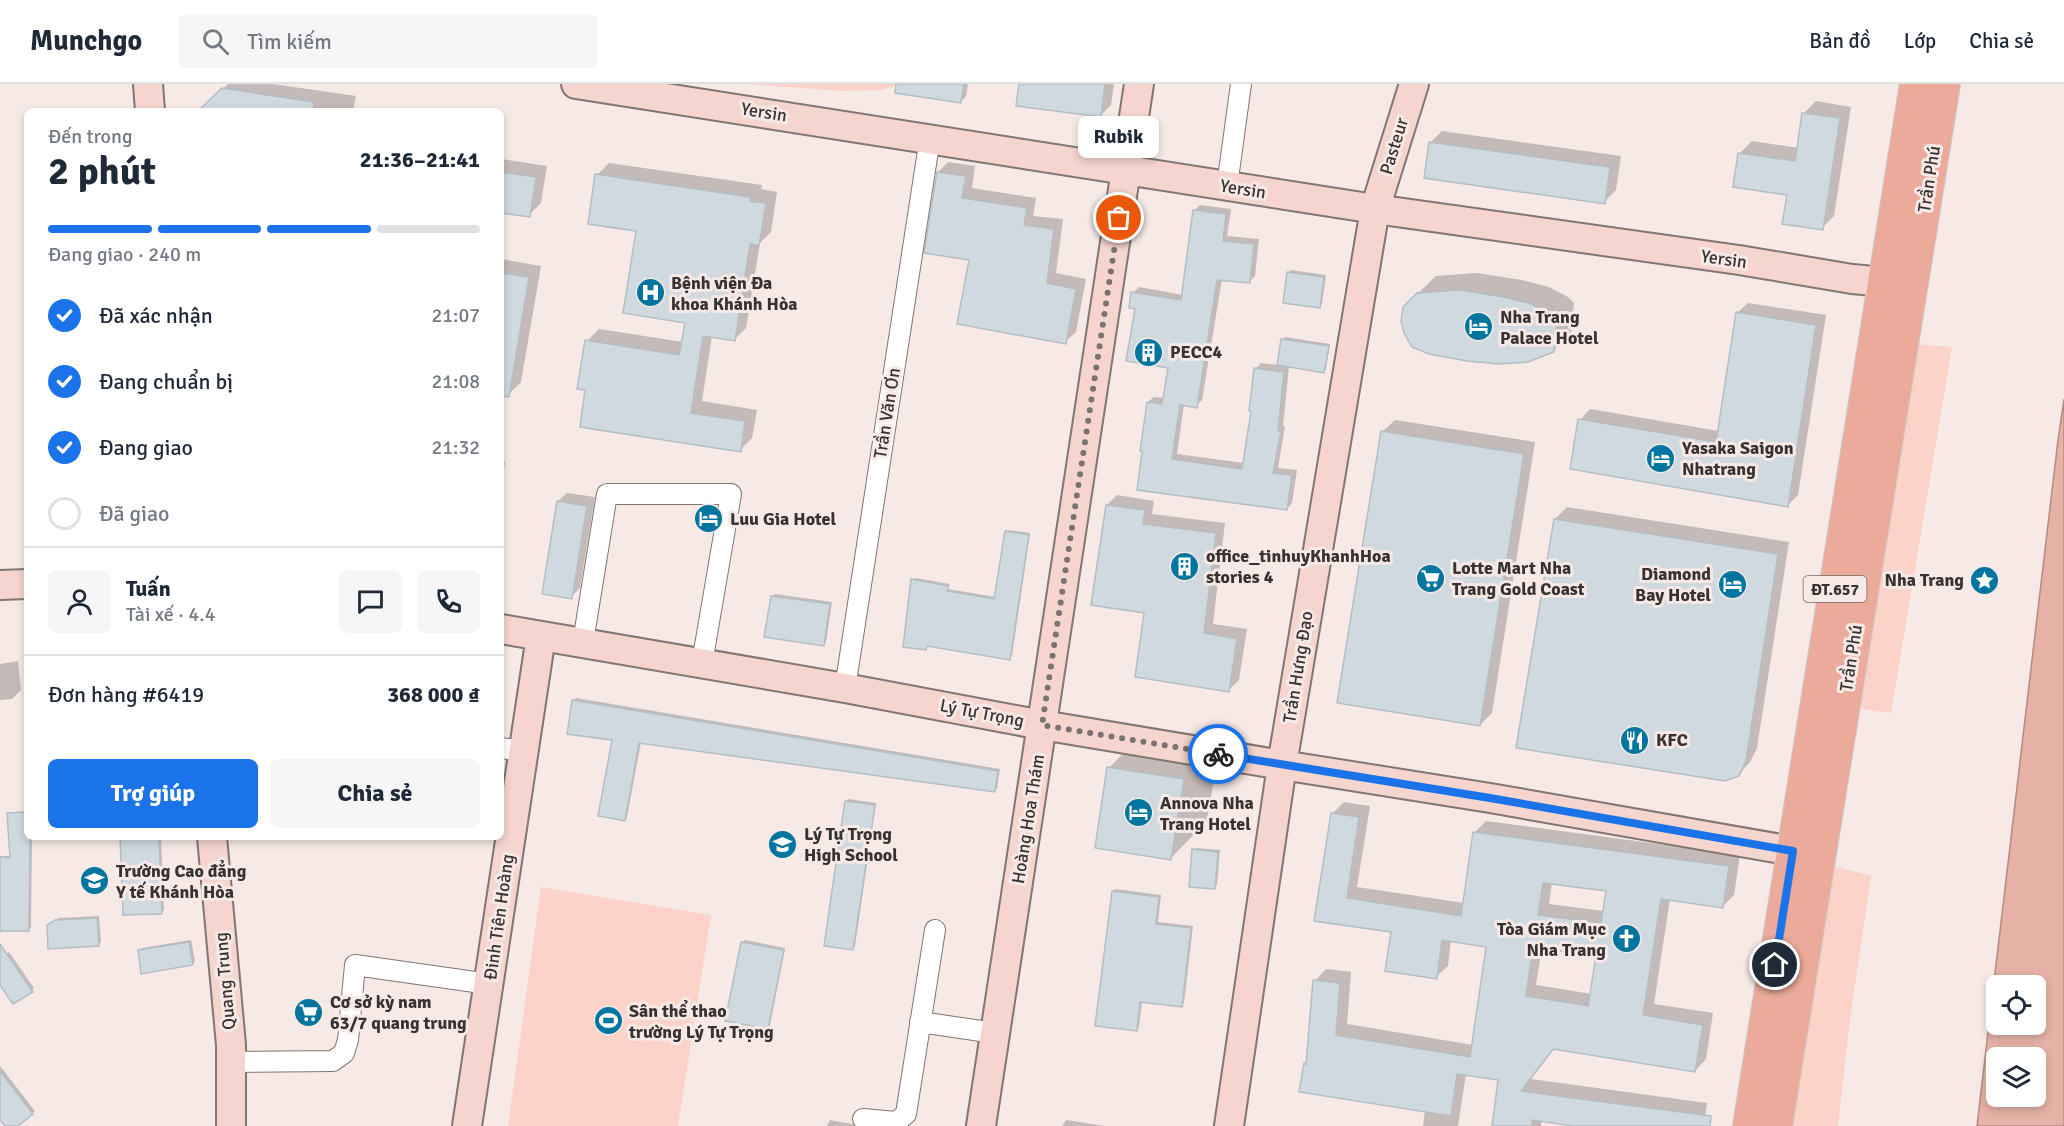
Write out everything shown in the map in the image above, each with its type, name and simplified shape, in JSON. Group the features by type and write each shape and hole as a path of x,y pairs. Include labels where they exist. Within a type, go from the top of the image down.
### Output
{"main road":[{"name":"Trần Phú","path":"1898,283 1916,84"},
{"name":"Trần Phú","path":"1749,1126 1795,851 1898,283 1944,84"},
{"name":"Trần Phú","path":"1776,1126 1795,851"}],"street":[{"path":"148,84 150,108"},
{"name":"Yersin","path":"576,84 1375,209 1898,283"},
{"name":"Hoàng Hoa Thám","path":"981,1126 1139,84"},
{"path":"1227,186 1241,84"},
{"name":"Pasteur","path":"1375,209 1414,84"},
{"name":"Trần Văn Ơn","path":"845,688 930,138"},
{"name":"Trần Hưng Đạo","path":"1229,1126 1282,765 1375,209"},
{"path":"583,642 607,494 732,494 702,663"},
{"path":"0,585 24,584"},
{"name":"Lý Tự Trọng","path":"504,630 845,688 1042,725 1490,798 1795,851"},
{"name":"Đinh Tiên Hoàng","path":"504,831 512,749 541,636"},
{"name":"Quang Trung","path":"212,840 231,1062 231,1126"},
{"name":"Đinh Tiên Hoàng","path":"468,1126 489,984 503,840"},
{"path":"863,1119 896,1122 906,1114 935,930"},
{"path":"231,1062 333,1061 344,1053 348,1040 355,965 489,984"},
{"path":"920,1022 995,1033"}],"shaded area":[{"path":"744,84 902,84 881,90 841,91"},
{"path":"1912,344 1952,347 1891,713 1856,708"},
{"path":"2064,399 2064,1126 1977,1126 1986,1050 1986,1107 2046,1107 2046,1047 1986,1047 1988,1035 2046,1035 2046,975 1995,975"},
{"path":"1830,865 1871,876 1850,1019 1838,1126 1790,1126"},
{"name":"Sân thể thao trường Lý Tự Trọng","path":"541,887 711,915 678,1126 508,1126"}],"building":[{"path":"896,84 964,84 961,103 895,93"},
{"path":"1019,84 1105,84 1101,117 1016,106"},
{"path":"222,88 314,102 313,108 201,108"},
{"path":"1802,113 1840,118 1823,230 1782,224 1787,195 1733,187 1738,153 1795,161"},
{"path":"1429,142 1610,167 1605,204 1424,178"},
{"path":"504,172 536,177 530,217 504,213"},
{"path":"937,172 966,176 962,198 1027,208 1024,225 1054,229 1047,283 1076,289 1066,344 957,324 969,260 924,253"},
{"path":"595,174 750,197 750,201 766,203 759,246 750,244 735,341 703,336 691,413 745,421 741,452 580,427 585,390 577,389 585,340 679,355 685,323 623,313 636,231 588,224"},
{"path":"1193,210 1226,214 1223,241 1254,244 1250,283 1217,280 1197,408 1180,405 1172,459 1242,469 1251,411 1249,411 1254,368 1284,372 1278,431 1281,431 1273,473 1292,475 1287,510 1137,490 1147,402 1162,404 1168,368 1126,361 1135,309 1129,308 1131,292 1181,300"},
{"path":"1287,272 1324,277 1320,308 1283,303"},
{"path":"504,273 529,277 509,397 504,396"},
{"name":"Nha Trang Palace Hotel","path":"1459,290 1532,304 1550,315 1557,321 1554,352 1528,362 1498,364 1429,354 1412,347 1404,333 1401,321 1403,307 1417,293"},
{"path":"1736,312 1816,325 1788,507 1570,469 1578,419 1716,442"},
{"path":"1281,339 1329,346 1324,373 1277,365"},
{"name":"Lotte Mart Nha Trang Gold Coast","path":"1381,431 1524,454 1480,726 1337,703"},
{"path":"557,501 587,506 572,599 542,594"},
{"path":"1106,505 1145,510 1143,524 1216,533 1204,633 1237,639 1229,692 1135,677 1144,613 1091,605"},
{"path":"1554,519 1778,554 1746,761 1739,776 1725,781 1516,748"},
{"path":"1005,531 1029,535 1010,660 927,646 926,650 903,647 911,579 948,586 947,591 994,599"},
{"path":"771,596 830,604 824,646 764,637"},
{"path":"572,700 998,771 995,792 639,743 625,821 598,816 612,740 567,734"},
{"name":"Annova Nha Trang Hotel","path":"1107,767 1184,779 1171,860 1095,848"},
{"path":"845,801 875,805 853,950 824,946"},
{"path":"24,812 24,840 30,840 29,931 0,931 0,857 10,858 7,813"},
{"path":"1331,813 1359,817 1347,898 1461,916 1473,832 1729,866 1723,908 1661,899 1643,1015 1703,1025 1695,1072 1553,1049 1521,1091 1711,1116 1710,1126 1573,1126 1532,1120 1532,1126 1492,1126 1498,1080 1457,1074 1451,1116 1299,1092 1304,1063 1306,1064 1313,980 1340,983 1336,1035 1470,1057 1486,947 1442,940 1437,979 1385,971 1391,932 1314,921","holes":["1543,883 1606,891 1601,923 1538,915","1533,947 1596,956 1588,1006 1526,996"]},
{"path":"120,840 159,840 162,914 123,915"},
{"path":"1192,849 1218,852 1215,889 1189,887"},
{"path":"1112,891 1159,897 1156,924 1191,928 1182,1007 1140,1002 1137,1031 1095,1026"},
{"path":"97,918 99,946 48,949 47,925 55,920"},
{"path":"189,942 193,965 141,974 138,950"},
{"path":"741,942 784,950 768,1029 725,1021"},
{"path":"0,944 33,992 13,1004 0,985"},
{"path":"0,1071 33,1114 18,1126 5,1126 0,1120"}],"way so far":[{"path":"1119,218 1042,725 1218,754"}],"place":[{"name":"Rubik","path":"1119,218"},
{"name":"Bệnh viện Đa khoa Khánh Hòa","path":"650,293"},
{"name":"Nha Trang Palace Hotel","path":"1479,327"},
{"name":"PECC4","path":"1149,352"},
{"name":"Yasaka Saigon Nhatrang","path":"1661,458"},
{"name":"Luu Gia Hotel","path":"709,519"},
{"name":"office_tinhuyKhanhHoa stories 4","path":"1185,566"},
{"name":"Lotte Mart Nha Trang Gold Coast","path":"1431,578"},
{"name":"Nha Trang","path":"1985,580"},
{"name":"Diamond Bay Hotel","path":"1732,584"},
{"name":"KFC","path":"1635,740"},
{"name":"Annova Nha Trang Hotel","path":"1139,813"},
{"name":"Lý Tự Trọng High School","path":"783,844"},
{"name":"Trường Cao đẳng Y tế Khánh Hòa","path":"95,881"},
{"name":"Tòa Giám Mục Nha Trang","path":"1627,939"},
{"name":"Cơ sở kỳ nam 63/7 quang trung","path":"309,1012"},
{"name":"Sân thể thao trường Lý Tự Trọng","path":"608,1021"}],"route":[{"path":"1218,754 1490,798 1793,851 1775,965"}]}
